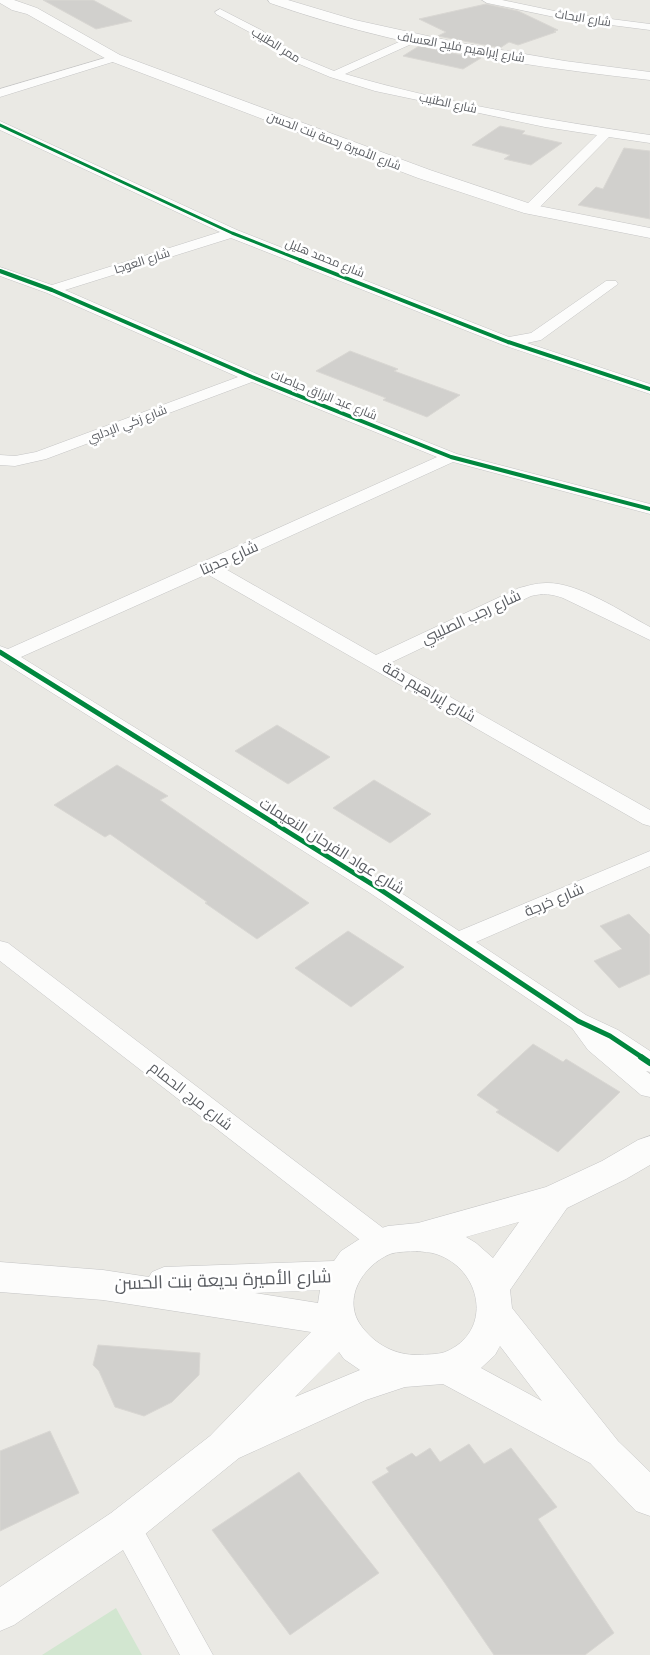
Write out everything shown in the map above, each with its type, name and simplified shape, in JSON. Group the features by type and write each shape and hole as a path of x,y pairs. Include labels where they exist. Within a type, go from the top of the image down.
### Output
{"street":[{"name":"شارع الأميرة رحمة بنت الحسن","path":"4,0 17,7 32,11 115,58 424,174 530,209 650,233"},
{"name":"شارع الأميرة رحمة بنت الحسن","path":"21,0 30,5 32,11"},
{"name":"شارع إبراهيم فليح العساف","path":"275,0 335,19 414,39 565,65 650,76"},
{"name":"شارع البحاث","path":"487,0 564,16 650,27"},
{"name":"ممر الطنيب","path":"220,12 257,32 296,59 334,75"},
{"path":"334,75 414,39"},
{"path":"0,93 115,58"},
{"name":"شارع الطنيب","path":"334,75 426,99 545,123 650,139"},
{"name":"شارع محمد هليل","path":"0,125 232,233 508,342 650,390"},
{"path":"530,209 606,133"},
{"name":"شارع العوجا","path":"52,290 232,233"},
{"name":"شارع عبد الرزاق حياصات","path":"0,270 52,290 252,377 451,457 650,509"},
{"path":"508,342 536,337 611,284"},
{"name":"شارع زكي الإدلبي","path":"0,460 15,461 40,456 252,377"},
{"name":"شارع جديتا","path":"3,654 208,567 451,457"},
{"name":"شارع إبراهيم دقة","path":"208,567 650,819"},
{"name":"شارع رجب الصليبي","path":"376,662 525,592 538,588 549,588 569,594 650,634"},
{"name":"شارع عواد الفرحان النعيمات","path":"3,654 378,888 578,1021 610,1036 650,1063"},
{"name":"شارع خرجة","path":"457,941 650,858"},
{"name":"شارع مرج الحمام","path":"0,949 382,1242"},
{"name":"شارع عواد الفرحان النعيمات","path":"578,1021 597,1044 650,1088"},
{"path":"555,1198 494,1300 491,1330 480,1346 465,1359 446,1368 426,1372 404,1371 384,1366 365,1356 351,1343 340,1325 336,1311 336,1292 342,1275 358,1255 382,1242 417,1237 555,1198 614,1170 650,1149"},
{"path":"417,1237 450,1244 476,1262 494,1300 605,1453 650,1498"},
{"name":"شارع الأميرة بديعة بنت الحسن","path":"103,1285 342,1275"},
{"name":"شارع الأميرة بديعة بنت الحسن","path":"0,1277 103,1285 340,1325"},
{"path":"0,1611 125,1526 223,1448 340,1325"},
{"path":"446,1368 605,1453"},
{"path":"223,1448 355,1388 404,1371"},
{"path":"125,1526 197,1655"}],"green space":[{"path":"116,1608 142,1655 42,1655"}],"building":[{"path":"43,0 93,0 132,21 96,29"},
{"path":"486,4 518,11 558,30 518,45 509,42 500,48 438,36 446,32 419,19"},
{"path":"419,46 481,58 463,69 403,56"},
{"path":"500,126 525,131 522,134 562,143 531,165 504,159 510,155 472,145"},
{"path":"624,148 650,151 650,219 578,205 596,187 603,189"},
{"path":"350,351 398,369 394,371 460,395 427,417 383,400 386,398 316,371"},
{"path":"277,725 330,757 288,784 235,751"},
{"path":"117,765 168,796 160,800 309,903 257,939 110,834 105,837 54,805"},
{"path":"374,780 431,814 390,843 333,808"},
{"path":"629,914 650,935 650,974 619,988 594,961 622,949 600,926"},
{"path":"348,931 404,967 351,1007 295,968"},
{"path":"533,1044 563,1062 566,1059 620,1092 558,1152 496,1112 499,1110 477,1095"},
{"path":"98,1345 200,1353 199,1375 172,1402 144,1416 115,1407 99,1371 93,1365"},
{"path":"50,1431 79,1493 0,1531 0,1451"},
{"path":"469,1444 484,1464 511,1448 557,1507 538,1519 614,1633 585,1655 494,1655 372,1482 389,1472 386,1468 412,1453 416,1457 430,1448 440,1462"},
{"path":"299,1472 379,1573 290,1635 212,1530"}],"cycle path":[{"path":"0,125 232,233 508,342 650,389"},
{"path":"0,271 52,290 252,377 451,457 650,509"},
{"path":"0,652 378,888 578,1021 610,1036 650,1063"}]}
